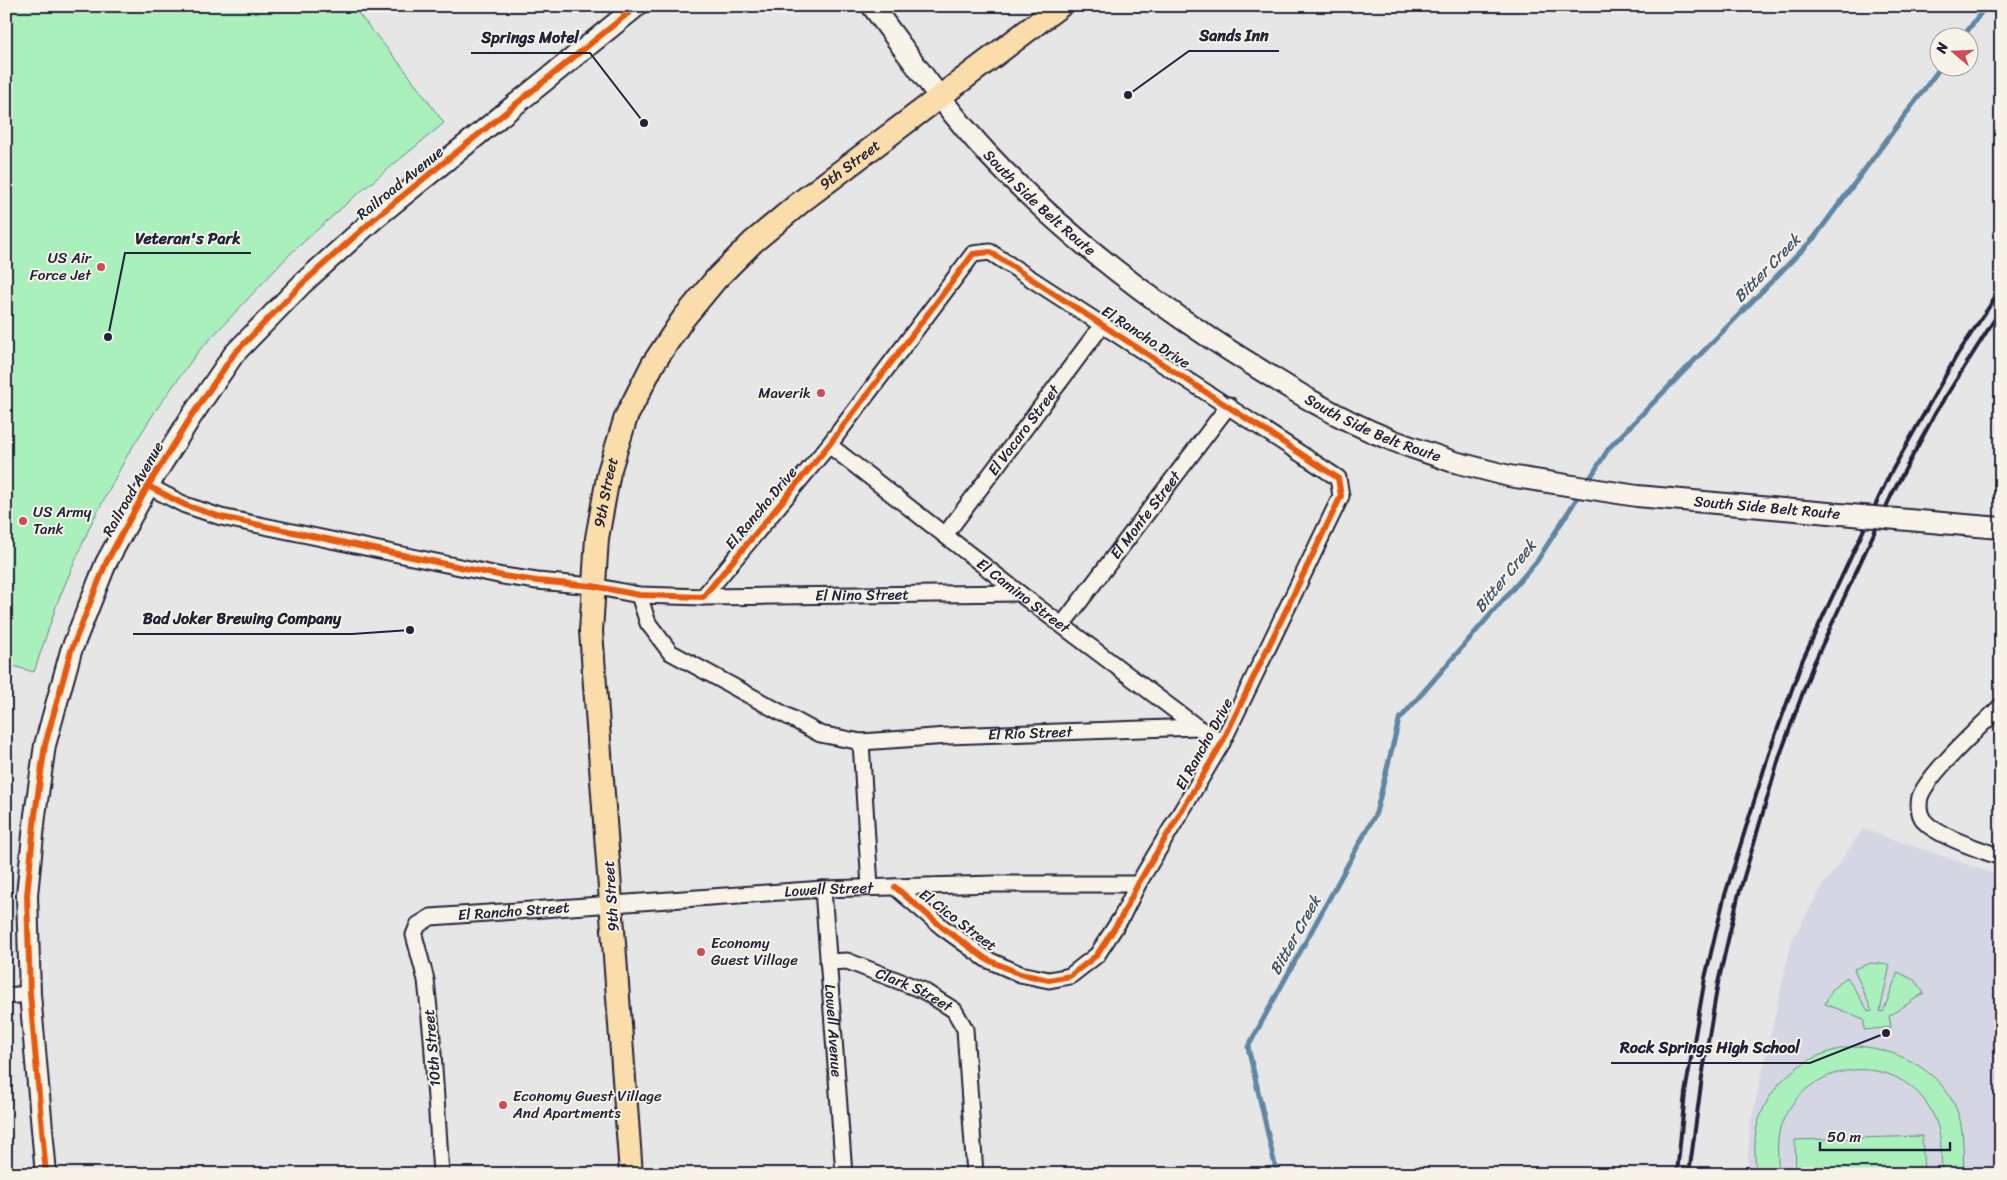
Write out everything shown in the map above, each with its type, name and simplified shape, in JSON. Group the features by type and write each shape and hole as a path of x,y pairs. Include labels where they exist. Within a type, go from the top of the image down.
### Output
{"main road":[{"name":"9th Street","path":"631,1174 591,631 592,586 597,538 609,472 626,416 653,364 683,319 716,279 753,242 802,201 1060,6"}],"street":[{"name":"Railroad Avenue","path":"46,1174 30,994 27,895 35,815 45,745 71,651 106,564 148,486 191,417 234,354 303,283 374,219 637,6"},
{"path":"872,6 941,97"},
{"name":"South Side Belt Route","path":"941,97 985,151 1043,209 1090,251 1146,295 1294,392 1329,411 1387,438 1451,461 1509,476 1636,496 2001,528"},
{"name":"El Rancho Drive","path":"704,597 829,446 973,254 990,252 1228,405 1338,478 1341,496 1222,743 1138,884"},
{"name":"El Vacaro Street","path":"945,534 1103,324"},
{"name":"El Monte Street","path":"1062,625 1228,405"},
{"name":"El Camino Street","path":"829,446 1019,593 1197,727 1222,743"},
{"path":"148,486 185,505 220,517 503,576 538,582 592,586 639,595 704,597"},
{"name":"El Nino Street","path":"704,597 1019,593"},
{"name":"El Rio Street","path":"639,595 648,623 670,652 820,734 861,742 948,736 1197,727"},
{"path":"2001,706 1928,782 1920,798 1919,810 1925,823 1964,844 2001,857"},
{"path":"861,742 870,887"},
{"name":"Lowell Street","path":"612,905 870,887 1003,884 1138,884"},
{"name":"El Cico Street","path":"895,887 986,959 1020,974 1049,980 1070,976 1098,955 1121,918 1138,884"},
{"name":"Lowell Avenue","path":"823,889 844,1174"},
{"name":"El Rancho Street","path":"418,926 431,917 612,905"},
{"name":"10th Street","path":"418,926 414,935 426,980 432,1038 440,1174"},
{"name":"Clark Street","path":"828,962 847,961 922,990 954,1010 965,1029 975,1174"},
{"path":"6,996 30,994"}],"shaded area":[{"path":"1863,829 2001,876 2001,1174 1747,1174 1750,1126 1792,940 1824,884"}],"green space":[{"path":"6,6 352,6 405,70 444,123 354,197 290,254 197,353 156,410 128,454 90,526 58,601 34,672 6,664"},
{"path":"1871,963 1890,965 1880,1011 1883,1012 1898,972 1914,980 1924,993 1889,1016 1891,1027 1864,1030 1864,1019 1825,1004 1833,988 1847,977 1869,1012 1872,1011 1854,969"},
{"path":"1858,1046 1875,1048 1906,1059 1934,1077 1945,1090 1954,1104 1960,1120 1963,1140 1964,1174 1942,1174 1939,1130 1924,1099 1905,1082 1882,1072 1858,1070 1834,1074 1811,1085 1793,1103 1779,1133 1779,1174 1756,1174 1756,1131 1761,1113 1780,1083 1792,1071 1823,1054"},
{"path":"1922,1136 1924,1174 1796,1174 1795,1140"}],"waterway":[{"name":"Bitter Creek","path":"1970,28 1986,6"},
{"name":"Bitter Creek","path":"1587,483 1609,448 1814,238 1933,78"},
{"name":"Bitter Creek","path":"1277,1174 1248,1047 1376,813 1399,720 1537,561 1581,492"}],"railway":[{"path":"1677,1174 1685,1093 1705,978 1724,898 1771,747 1803,659 1889,476 1957,355 2001,289"},
{"path":"1689,1174 1702,1077 1718,983 1738,897 1780,755 1813,665 1892,494 1936,412 2001,309"}],"cycle path":[{"path":"46,1174 30,994 27,895 35,815 45,745 71,651 106,563 148,486 191,417 234,354 303,283 374,219 637,6"},
{"path":"148,486 185,505 221,517 503,576 593,586 639,595 703,597 829,445 973,254 990,252 1338,478 1341,496 1222,743 1138,884 1121,918 1097,955 1070,976 1049,980 1020,974 986,959 942,927 895,887"}],"place":[{"name":"Sands Inn","path":"1128,95"},
{"name":"Springs Motel","path":"644,123"},
{"name":"US Air Force Jet","path":"101,267"},
{"name":"Veteran's Park","path":"108,337"},
{"name":"Maverik","path":"821,393"},
{"name":"US Army Tank","path":"23,521"},
{"name":"Bad Joker Brewing Company","path":"410,630"},
{"name":"Economy Guest Village","path":"701,952"},
{"name":"Rock Springs High School","path":"1886,1033"},
{"name":"Economy Guest Village And Apartments","path":"503,1105"}]}
